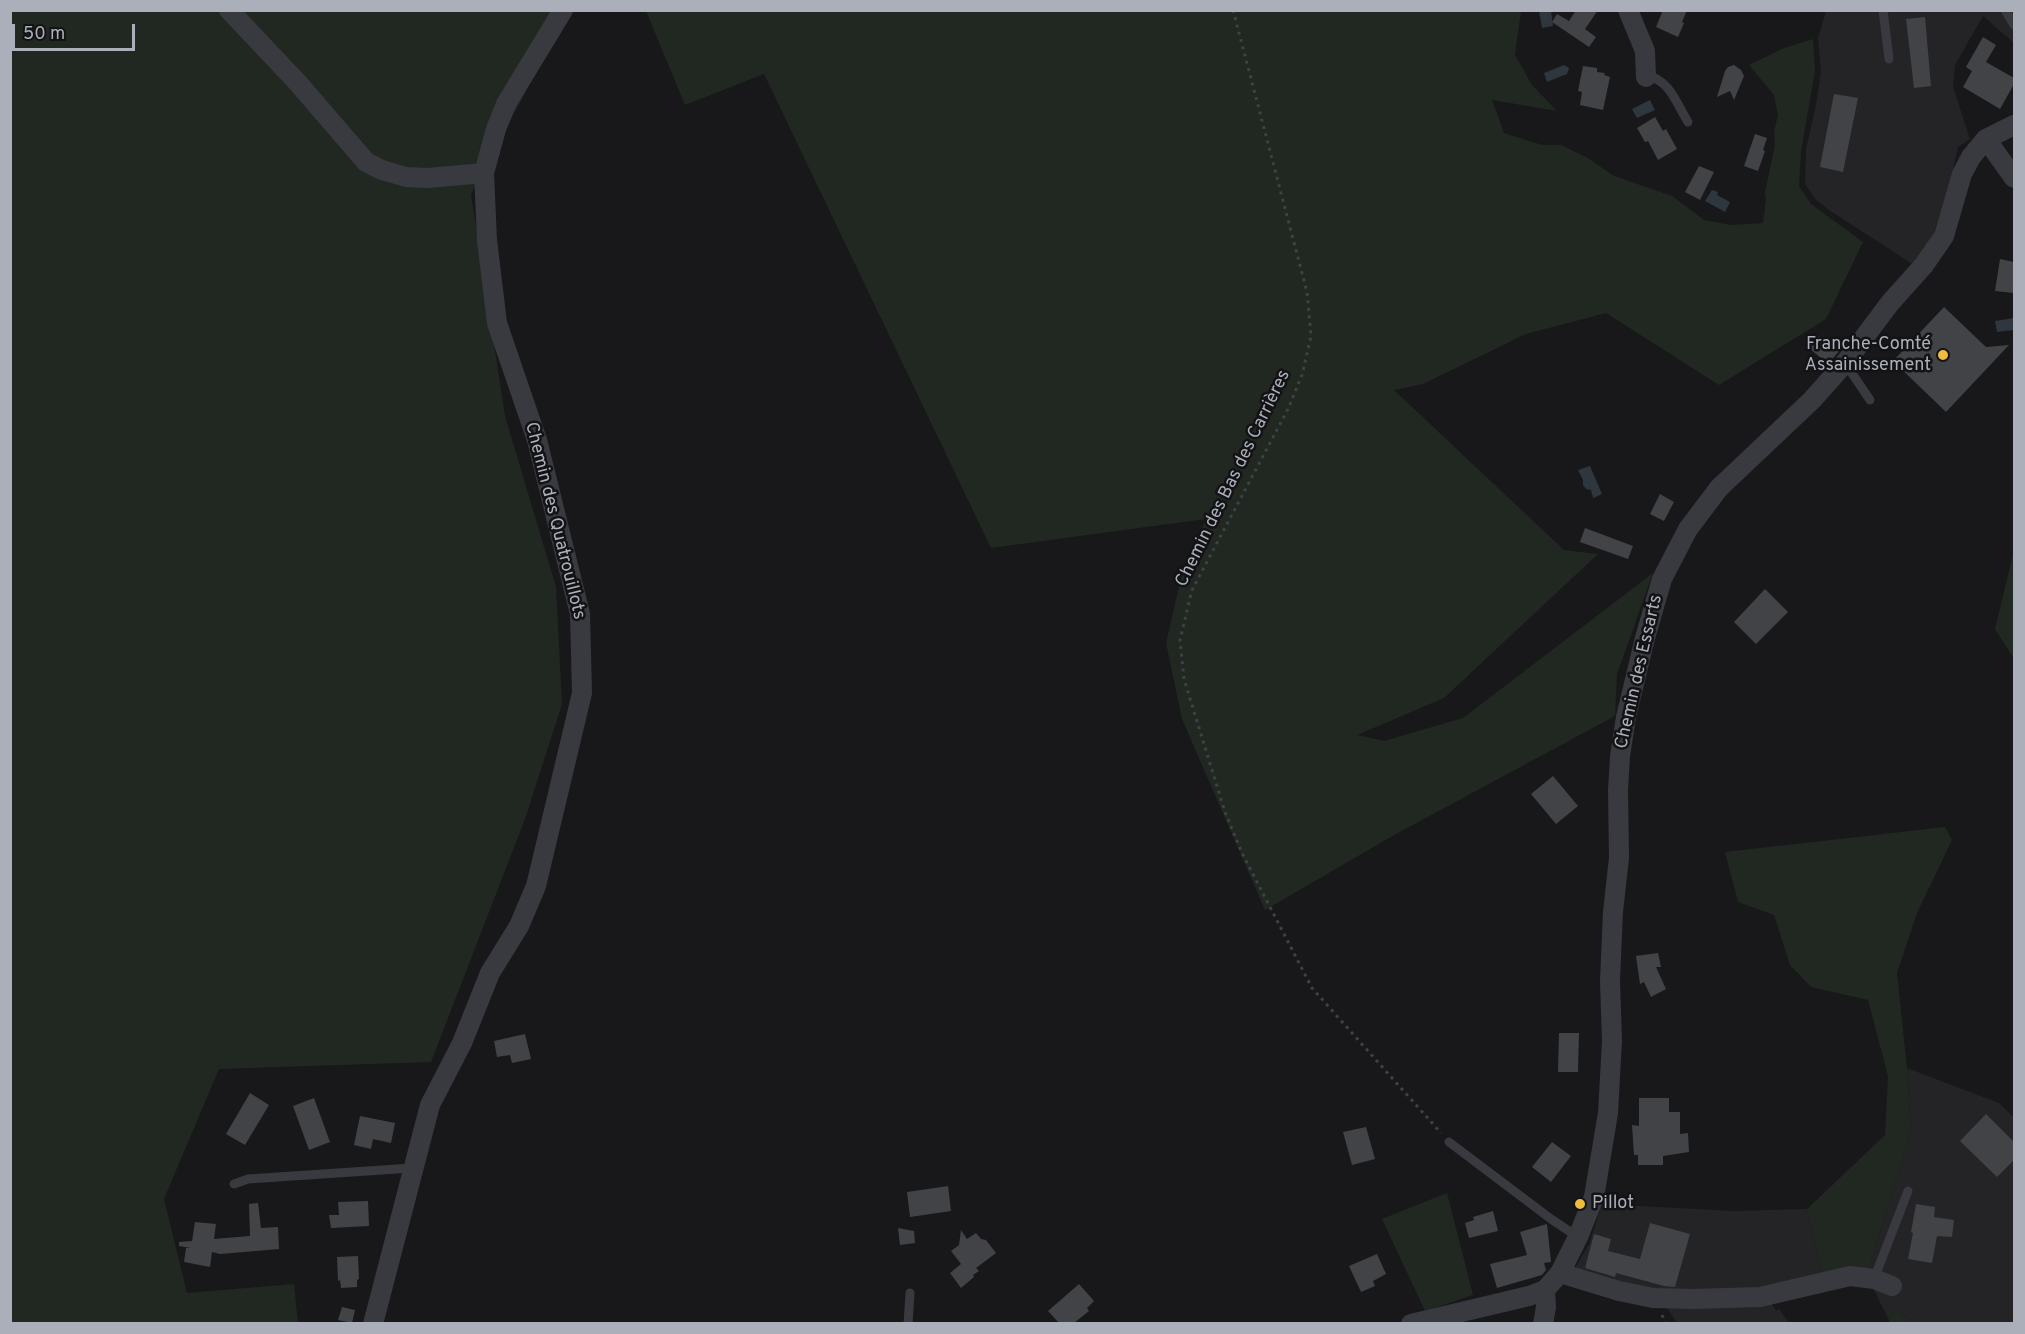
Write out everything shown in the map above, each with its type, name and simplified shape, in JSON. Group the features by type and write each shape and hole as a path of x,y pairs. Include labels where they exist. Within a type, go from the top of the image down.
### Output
{"street":[{"path":"229,10 298,83 366,162 382,170 406,177 484,173"},
{"name":"Chemin des Quatrouillots","path":"373,1323 430,1105 462,1043 490,973 519,926 536,886 582,693 580,614 537,440 497,323 487,240 484,173 496,129 506,104 562,10"},
{"path":"1628,10 1645,51 1646,76"},
{"name":"Chemin des Essarts","path":"1545,1290 1560,1274 1594,1197 1608,1113 1612,1041 1610,981 1613,912 1619,858 1620,756 1626,717 1644,638 1662,579 1688,529 1719,488 1812,400 1845,363 1890,303 1924,265 1944,236 1962,174 1971,157 1986,139 2014,125"},
{"path":"1986,139 2014,177"},
{"path":"1560,1274 1653,1298 1760,1297 1850,1276 1883,1282"},
{"path":"1411,1323 1529,1296 1545,1290 1546,1307 1543,1323"}],"lane":[{"path":"1883,10 1889,60"},
{"path":"2005,10 2014,25"},
{"path":"1646,76 1658,78 1665,85 1688,122"},
{"path":"1845,363 1870,400"},
{"path":"1449,1142 1578,1237"},
{"path":"234,1184 248,1179 412,1168"},
{"path":"1883,1282 1908,1191"},
{"path":"908,1323 910,1293"}],"path":[{"name":"Chemin des Bas des Carrières","path":"1233,10 1307,292 1311,336 1302,375 1288,409 1192,590 1180,640 1184,679 1225,812 1242,853 1312,988 1449,1142"}],"shaded area":[{"path":"11,11 569,11 471,194 505,416 556,587 562,704 525,819 431,1062 219,1069 164,1199 187,1293 294,1284 298,1323 11,1323"},
{"path":"646,11 1521,11 1515,55 1532,85 1557,111 1492,100 1504,133 1542,145 1561,145 1588,158 1614,176 1672,196 1704,220 1731,225 1763,223 1765,192 1775,145 1774,132 1778,115 1774,95 1749,65 1784,48 1813,39 1815,71 1801,151 1799,186 1811,204 1863,242 1826,319 1719,385 1606,313 1526,334 1423,384 1394,390 1564,550 1598,554 1444,698 1357,735 1384,741 1463,718 1653,573 1617,674 1615,716 1396,834 1265,910 1182,719 1166,643 1181,578 1206,519 991,548 764,74 685,105"},
{"path":"1539,11 1551,11 1553,26 1542,28"},
{"path":"1826,11 2014,11 2014,43 1983,16 1955,65 1953,87 1970,139 1958,147 1949,187 1932,240 1914,265 1829,210 1815,199 1805,184 1806,149 1821,71 1818,38"},
{"path":"1564,65 1569,68 1567,74 1547,82 1544,73"},
{"path":"1650,100 1655,110 1637,118 1632,109"},
{"path":"1712,190 1730,202 1725,212 1705,201"},
{"path":"2014,318 2014,330 1997,332 1995,321"},
{"path":"1590,466 1602,494 1593,498 1591,490 1586,489 1583,485 1578,470"},
{"path":"2014,550 2014,659 1995,629"},
{"path":"1945,827 1952,840 1917,913 1897,973 1911,1131 1869,1268 1823,1276 1807,1209 1885,1135 1888,1076 1868,1000 1811,987 1790,965 1774,915 1738,902 1725,852"},
{"path":"1907,1068 1999,1103 2014,1118 2014,1323 1914,1323 1894,1307 1890,1322 1874,1290 1892,1287 1901,1282 1869,1268 1911,1131"},
{"path":"1447,1193 1473,1295 1425,1311 1382,1219"},
{"path":"1602,1204 1734,1211 1807,1209 1823,1276 1769,1290 1696,1294 1640,1287 1574,1270 1589,1244"},
{"path":"1770,1300 1776,1311 1779,1309 1789,1323 1677,1323 1664,1303"},
{"path":"1894,1307 1914,1323 1889,1323"}],"building":[{"path":"1576,10 1598,10 1585,29 1596,37 1589,47 1552,22 1557,14 1569,21"},
{"path":"1663,10 1687,10 1678,37 1656,27"},
{"path":"1925,17 1931,86 1914,88 1906,19"},
{"path":"1983,37 1996,45 1986,62 2014,78 2014,84 2000,109 1963,87 1972,71 1966,67"},
{"path":"1734,65 1741,70 1744,76 1734,100 1730,91 1717,97 1725,71"},
{"path":"1583,66 1597,68 1597,72 1605,73 1604,75 1610,77 1603,110 1580,105 1582,92 1578,91"},
{"path":"1834,94 1858,98 1843,172 1820,167"},
{"path":"1655,117 1663,131 1666,129 1677,149 1658,160 1648,141 1645,142 1637,128"},
{"path":"1755,134 1767,138 1758,171 1744,166"},
{"path":"1699,166 1714,172 1700,200 1685,192"},
{"path":"2000,259 2014,262 2014,293 1995,291"},
{"name":"Franche-Comté Assainissement","path":"1944,307 1986,347 2009,345 1946,412 1893,361"},
{"path":"1819,336 1839,351 1828,364 1809,348"},
{"path":"1660,494 1674,502 1664,521 1650,514"},
{"path":"1585,528 1633,546 1628,559 1580,542"},
{"path":"1765,589 1788,612 1756,644 1734,622"},
{"path":"1553,776 1578,806 1556,824 1531,794"},
{"path":"1658,953 1661,967 1656,967 1666,989 1651,997 1644,982 1640,984 1636,956"},
{"path":"1559,1033 1579,1033 1578,1072 1558,1072"},
{"path":"525,1034 531,1059 512,1063 510,1055 497,1057 494,1041"},
{"path":"250,1093 269,1105 245,1145 226,1134"},
{"path":"314,1098 330,1142 309,1150 293,1106"},
{"path":"1639,1098 1669,1098 1669,1112 1680,1112 1680,1134 1688,1133 1689,1152 1663,1156 1663,1165 1638,1165 1638,1155 1634,1155 1632,1125 1639,1126"},
{"path":"1986,1114 2014,1142 2014,1160 1997,1177 1960,1141"},
{"path":"360,1116 395,1123 391,1143 373,1139 371,1149 354,1145"},
{"path":"1366,1127 1375,1159 1352,1165 1343,1132"},
{"path":"1552,1142 1571,1156 1551,1182 1532,1167"},
{"path":"948,1186 951,1211 910,1217 907,1192"},
{"path":"368,1201 369,1226 331,1228 329,1215 339,1215 338,1202"},
{"path":"258,1203 261,1228 278,1227 279,1249 220,1254 212,1252 210,1267 184,1262 186,1248 191,1248 179,1246 179,1242 192,1241 195,1222 216,1224 214,1239 250,1236 249,1204"},
{"path":"1916,1204 1935,1207 1934,1217 1954,1220 1952,1237 1937,1236 1932,1263 1908,1259"},
{"path":"1493,1211 1498,1231 1469,1238 1465,1223 1474,1220 1473,1217"},
{"path":"1650,1223 1690,1234 1675,1287 1616,1273 1615,1277 1585,1268 1594,1234 1611,1239 1608,1251 1640,1259"},
{"path":"1547,1224 1551,1262 1544,1263 1546,1270 1542,1275 1497,1288 1490,1264 1527,1255 1520,1232"},
{"path":"898,1228 914,1231 915,1243 900,1245"},
{"path":"961,1230 967,1239 976,1233 981,1239 986,1240 996,1253 976,1268 979,1271 961,1288 950,1273 961,1264 951,1251 959,1245"},
{"path":"1377,1254 1386,1274 1373,1281 1375,1286 1361,1292 1349,1266"},
{"path":"358,1256 357,1287 341,1288 340,1280 338,1281 337,1257"},
{"path":"1079,1284 1094,1301 1087,1308 1089,1311 1074,1323 1059,1323 1048,1311"},
{"path":"342,1307 355,1310 352,1323 338,1320"}],"place":[{"name":"Franche-Comté Assainissement","path":"1943,355"},
{"name":"Pillot","path":"1580,1204"}]}
